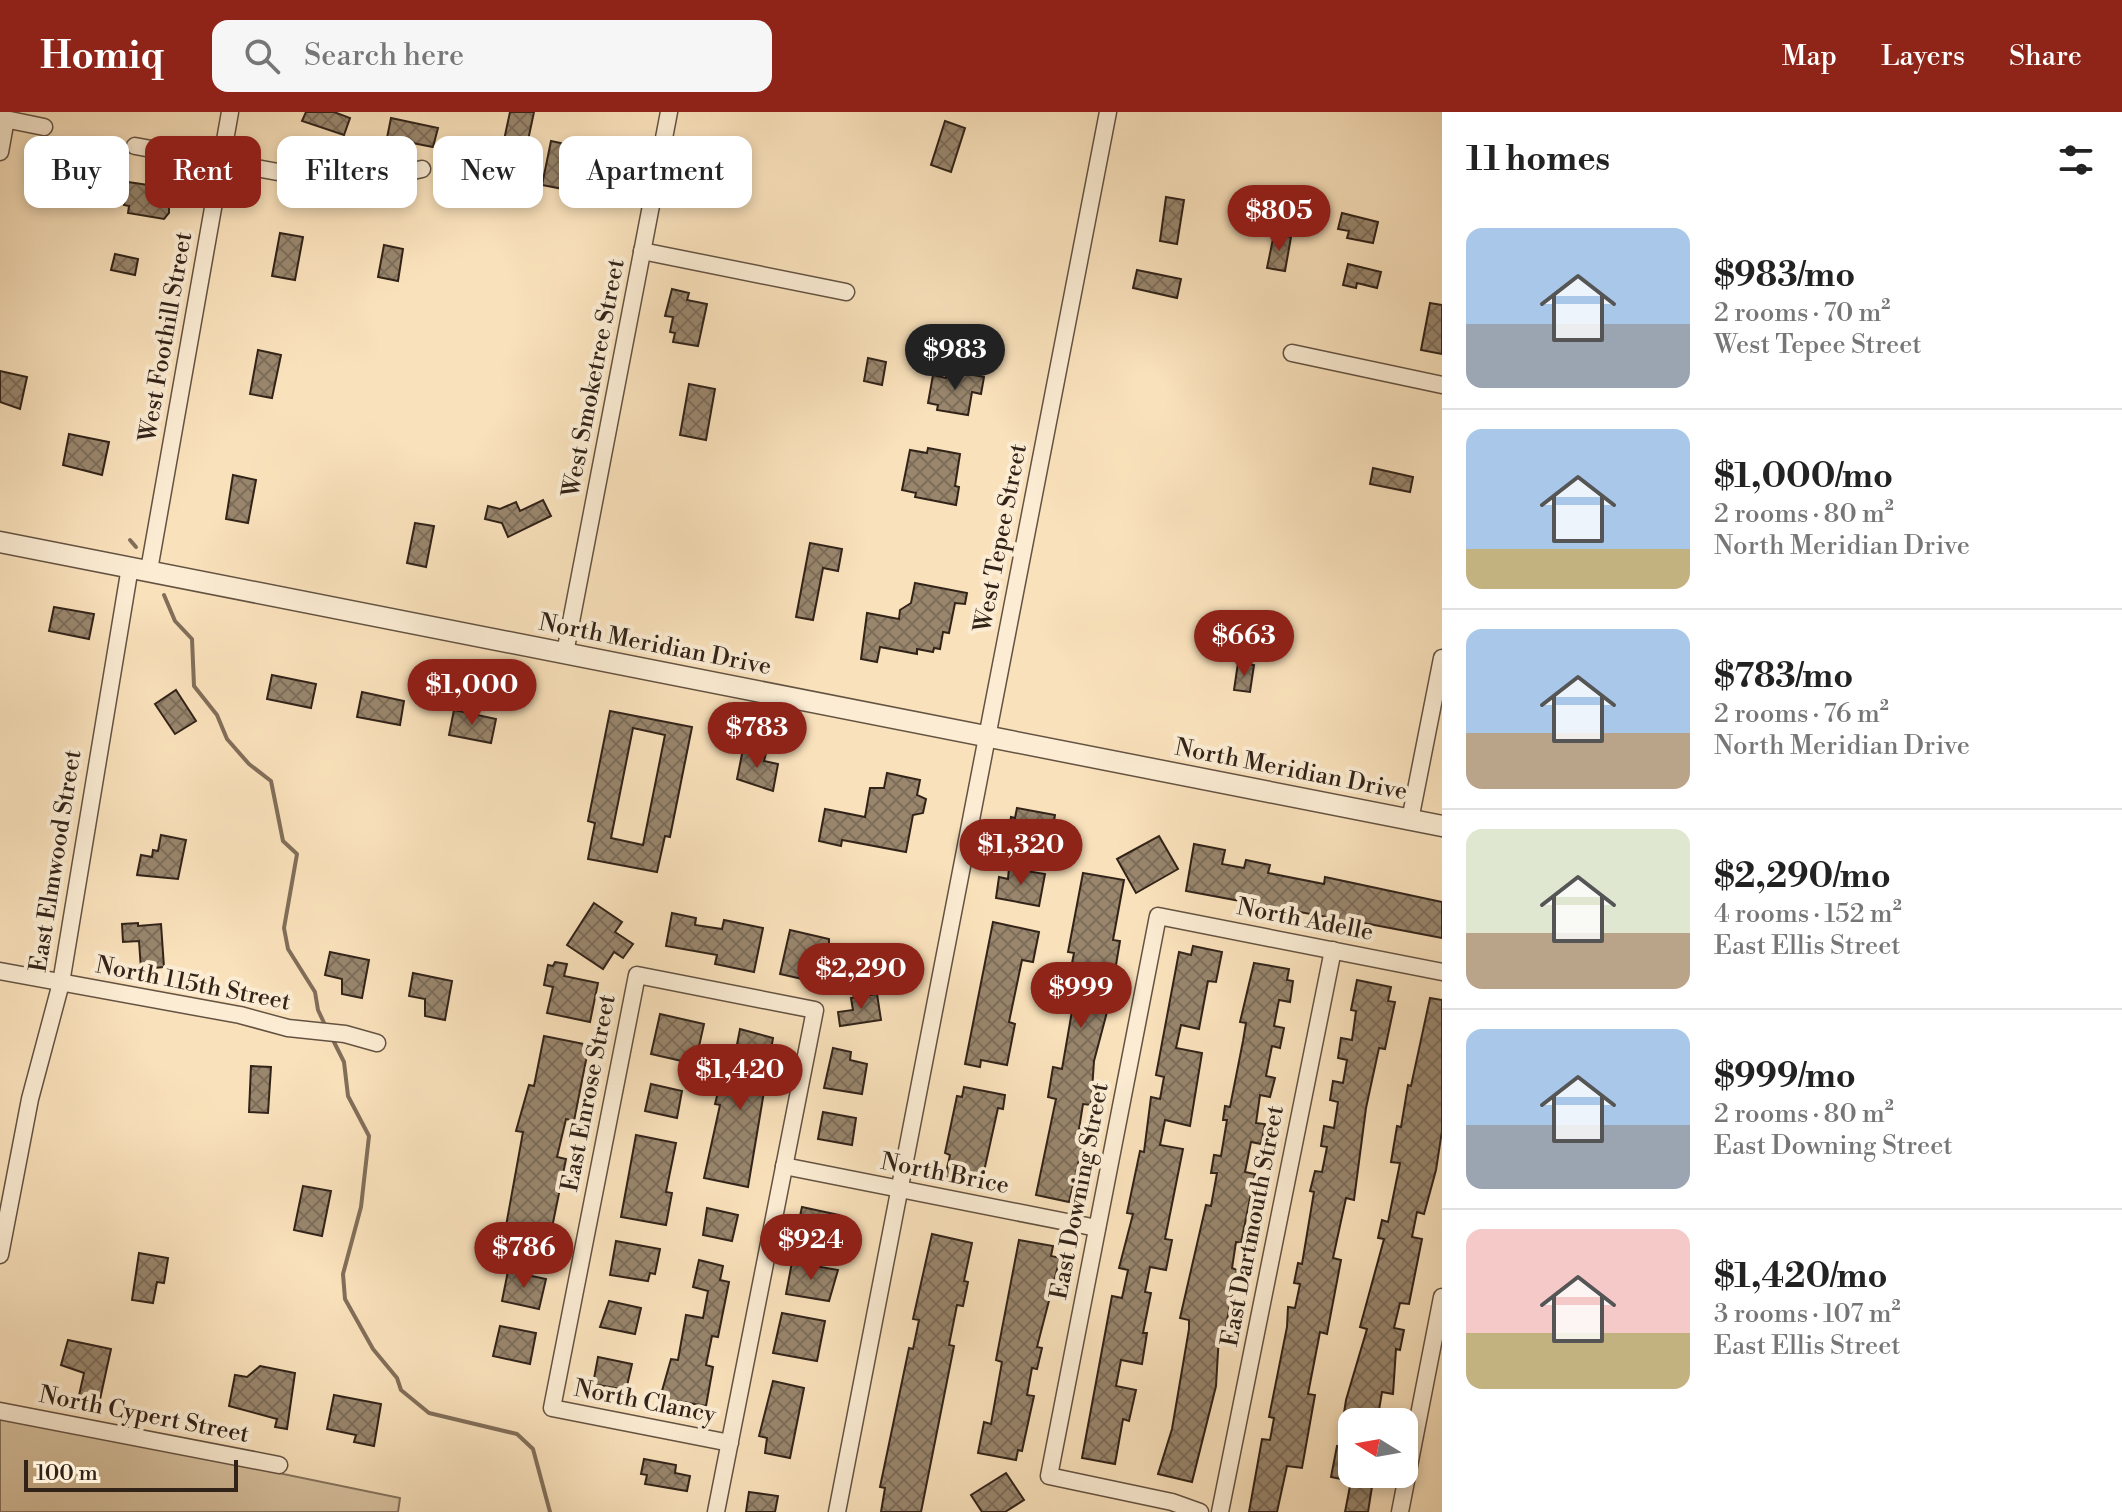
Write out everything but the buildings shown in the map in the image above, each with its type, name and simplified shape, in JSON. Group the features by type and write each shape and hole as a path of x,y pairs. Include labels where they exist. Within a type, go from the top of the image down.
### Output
{"street":[{"name":"West Foothill Street","path":"225,136 230,112"},
{"name":"West Smoketree Street","path":"565,653 669,112"},
{"name":"West Tepee Street","path":"837,1512 1108,112"},
{"path":"0,152 3,118 44,127"},
{"path":"135,146 145,148"},
{"path":"261,167 349,185 422,169"},
{"name":"West Foothill Street","path":"140,569 211,208"},
{"path":"642,251 846,292"},
{"path":"1292,353 1442,385"},
{"name":"North Meridian Drive","path":"0,542 1442,826"},
{"name":"East Elmwood Street","path":"0,1255 30,1099 61,983 140,569"},
{"path":"1410,820 1442,658"},
{"name":"North Adelle","path":"1158,916 1442,972"},
{"name":"East Downing Street","path":"1158,916 1049,1476 1172,1502 1200,1512"},
{"name":"East Dartmouth Street","path":"1220,1512 1333,950"},
{"name":"North 115th Street","path":"0,971 240,1015 288,1028 345,1034 377,1043"},
{"name":"East Enrose Street","path":"552,1408 637,975 815,1010 784,1166"},
{"path":"716,1512 784,1166"},
{"name":"North Brice","path":"784,1166 1097,1228"},
{"path":"1400,1512 1442,1297"},
{"name":"North Clancy","path":"552,1408 730,1443"},
{"name":"North Cypert Street","path":"0,1411 279,1465"}],"shaded area":[{"path":"0,1416 400,1498 398,1512 0,1512"}],"waterway":[{"path":"130,540 136,547"},
{"path":"164,595 175,621 192,639 194,686 217,715 227,739 249,764 271,781 283,841 297,854 284,928 288,949 315,992 318,1010 326,1027"},
{"path":"332,1038 344,1062 348,1096 369,1136 361,1207 343,1274 345,1299 373,1349 397,1378 401,1390 429,1413 517,1434 533,1449 550,1512"}]}
